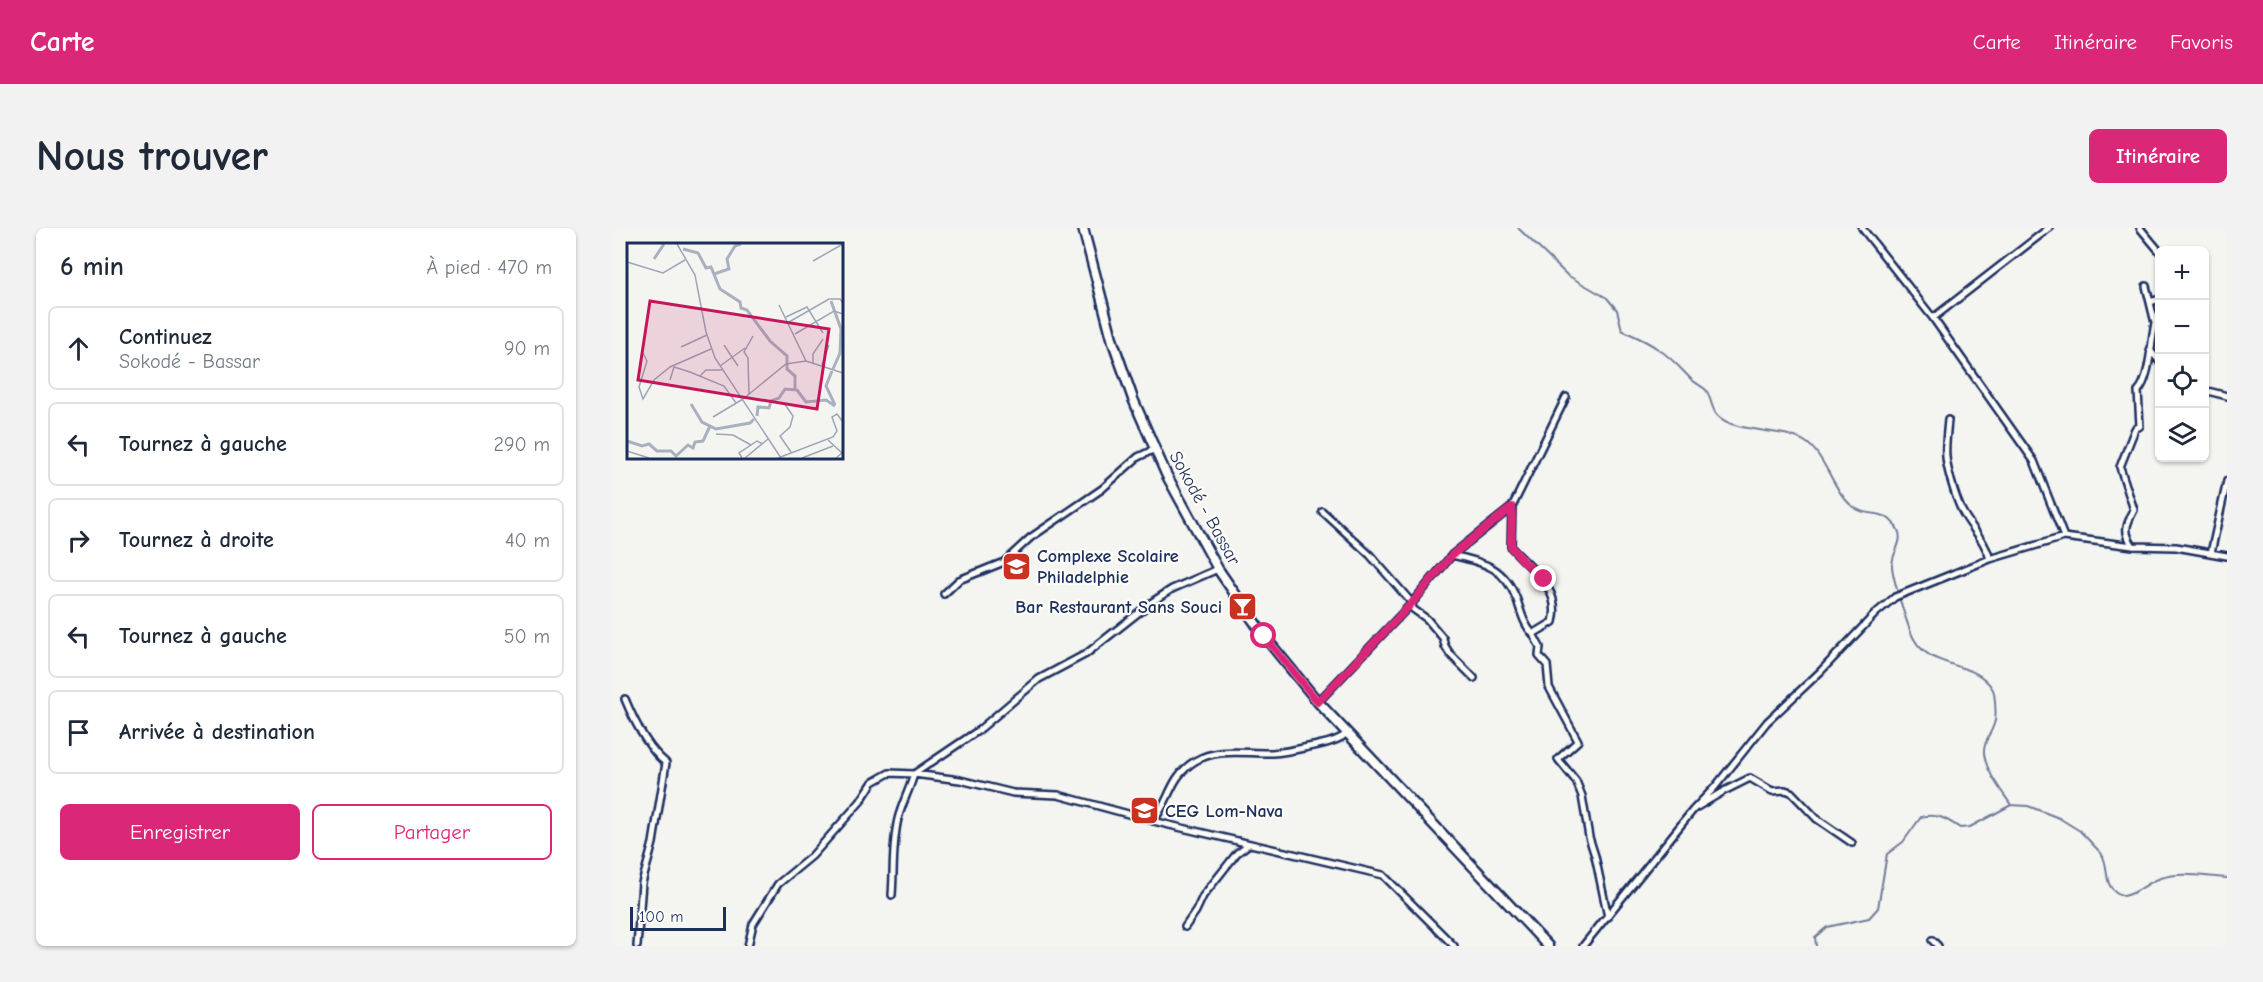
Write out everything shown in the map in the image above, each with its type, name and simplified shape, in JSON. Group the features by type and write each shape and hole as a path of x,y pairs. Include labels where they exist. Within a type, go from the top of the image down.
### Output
{"main road":[{"name":"Sokodé - Bassar","path":"1083,228 1119,360 1139,415 1192,524 1218,569 1264,636 1318,702 1548,946"}],"street":[{"path":"1862,228 1933,318 2034,460 2064,537"},
{"path":"1933,318 2049,228"},
{"path":"2140,228 2155,246"},
{"path":"2146,286 2155,316"},
{"path":"2150,302 2155,300"},
{"path":"2133,546 2126,536 2125,527 2134,510 2121,467 2135,429 2140,426 2138,391 2144,385 2155,330"},
{"path":"2150,350 2155,356"},
{"path":"2209,391 2227,396"},
{"path":"1533,634 1553,622 1556,612 1550,590 1544,579 1511,547 1512,507 1566,397"},
{"path":"1948,420 1946,459 1962,511 1978,532 1988,550 1990,559"},
{"path":"944,594 959,580 1004,562 1030,538 1102,489 1138,457 1155,449"},
{"path":"2211,553 2227,481"},
{"path":"1318,702 1412,603 1452,555 1512,507"},
{"path":"1322,511 1370,555 1412,603 1413,609 1427,620 1443,638 1450,654 1474,678"},
{"path":"1583,946 1767,722 1820,672 1876,613 1895,597 1990,559 2064,537 2133,546 2176,547 2227,556"},
{"path":"1452,555 1488,564 1511,585 1527,628 1540,647 1539,656 1547,665 1549,687 1578,741 1558,759 1576,781 1582,796 1608,917"},
{"path":"892,895 892,864 898,817 914,774 979,730 1039,679 1086,654 1152,602 1172,589 1218,569"},
{"path":"625,699 630,713 656,755 666,763 653,843 642,883 637,946"},
{"path":"1153,821 1160,814 1173,783 1195,761 1233,751 1272,753 1294,750 1323,744 1347,733"},
{"path":"748,946 753,924 777,884 812,856 860,802 873,782 889,772 960,780 1013,793 1058,795 1153,821 1383,875 1454,946"},
{"path":"1694,809 1750,778 1773,791 1791,792 1817,819 1852,843"},
{"path":"1185,927 1203,896 1237,853 1249,844"},
{"path":"1932,940 1938,946"}],"waterway":[{"path":"1518,228 1567,275 1607,298 1617,310 1622,330 1663,352 1693,381 1706,390 1717,415 1735,425 1783,434 1804,441 1818,454 1839,491 1852,506 1864,512 1882,515 1893,522 1900,539 1892,565 1893,571 1914,639 1931,656 1974,673 1984,679 1993,690 1995,718 1985,745 1985,760 1991,774 2011,805"},
{"path":"1816,946 1815,937 1827,927 1869,918 1878,908 1887,854 1903,842 1921,817 1927,816 1942,818 1960,828 1970,827 2011,805 2028,806 2059,818 2080,831 2101,853 2111,888 2124,896 2169,876 2227,878"}],"place":[{"name":"Complexe Scolaire Philadelphie","path":"1016,566"},
{"name":"Bar Restaurant Sans Souci","path":"1243,607"},
{"name":"CEG Lom-Nava","path":"1144,811"}],"route":[{"path":"1264,636 1318,702 1412,603 1452,555 1512,507 1511,547 1544,579"}]}
